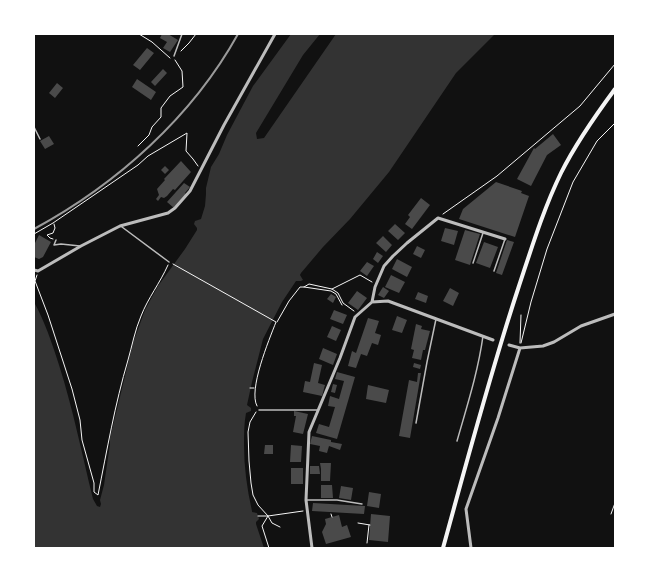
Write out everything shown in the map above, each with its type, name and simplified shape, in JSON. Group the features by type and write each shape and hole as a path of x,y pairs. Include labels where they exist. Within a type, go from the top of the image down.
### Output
{"main road":[{"path":"444,548 500,344 540,222 561,173 587,127 615,89"}],"street":[{"path":"36,270 120,226 168,213 175,208 190,190 275,34"},
{"path":"312,548 306,500 309,432 340,358 355,317 372,302 376,284 384,266 407,243 438,218 505,240"},
{"path":"372,302 388,301 493,340"},
{"path":"508,345 520,348 543,346 554,342 582,326 615,314"},
{"path":"471,548 466,509 498,418 520,348"}],"lane":[{"path":"175,55 182,34"},
{"path":"34,127 40,139"},
{"path":"120,226 169,262"},
{"path":"473,264 483,233"},
{"path":"56,240 54,245 61,244 81,246"},
{"path":"494,271 505,240"},
{"path":"416,423 436,319"},
{"path":"457,441 473,384 483,336"},
{"path":"259,410 318,410"},
{"path":"306,500 337,500 362,504"}],"path":[{"path":"139,34 152,42 171,60 196,34"},
{"path":"138,146 149,136 152,127 161,117 161,108 170,96 183,88 182,71 175,55"},
{"path":"438,218 497,176 580,106 615,64"},
{"path":"520,348 531,302 547,249 573,182 597,141 615,123"},
{"path":"34,234 53,223 138,165 148,156 187,133 186,151 200,170"},
{"path":"53,223 56,228 53,232 48,234 50,238 56,240"},
{"path":"36,270 35,281 50,320 72,389 80,420 82,440 94,483 94,492 98,495 107,445 134,335 150,296 169,262"},
{"path":"173,264 276,322"},
{"path":"332,289 360,275 376,284"},
{"path":"304,287 309,284 332,289 338,293 343,303 358,314"},
{"path":"280,527 272,523 258,505 253,495 251,483 248,432 250,422 259,410 255,403 255,388 263,358 276,322 300,286 331,291 336,294 342,304"},
{"path":"520,348 521,314"},
{"path":"250,388 255,388"},
{"path":"611,514 615,503"},
{"path":"258,516 308,510"},
{"path":"268,516 262,526 269,548"},
{"path":"358,523 369,525 367,543"}],"shaded area":[{"path":"291,34 320,34 303,55 256,133 257,139 264,138 336,34 495,34 456,73 389,172 350,219 301,273 300,275 303,280 296,281 282,302 263,339 247,405 251,408 251,411 246,413 244,425 244,445 246,478 252,512 257,513 259,519 256,524 264,548 34,548 34,302 51,341 73,415 93,499 97,506 100,507 110,438 133,343 145,310 158,286 197,230 194,224 195,221 201,219 205,206 206,188 211,167 219,154 227,135 253,86"}],"building":[{"path":"162,34 168,34 178,40 170,52 163,48 167,42 160,38"},
{"path":"147,48 154,53 140,70 133,65"},
{"path":"163,69 167,73 155,86 151,82"},
{"path":"137,79 156,92 151,100 132,87"},
{"path":"57,83 63,88 55,98 49,93"},
{"path":"553,134 561,145 547,155 531,186 517,179 534,148 535,149"},
{"path":"49,136 54,144 45,149 40,141"},
{"path":"181,161 191,172 175,190 173,189 167,196 164,198 161,197 158,201 156,199 159,195 157,189"},
{"path":"165,166 169,170 165,174 161,170"},
{"path":"496,182 522,191 521,193 529,196 515,237 459,219 463,209"},
{"path":"184,183 190,187 174,208 167,202"},
{"path":"421,198 430,205 412,229 405,224 410,217 408,215"},
{"path":"395,224 405,233 398,240 388,231"},
{"path":"445,228 458,231 454,245 441,241"},
{"path":"465,230 480,234 470,265 455,260"},
{"path":"39,235 51,242 43,257 39,259 34,257 34,245"},
{"path":"383,236 392,245 386,252 376,243"},
{"path":"507,240 514,242 502,275 496,273"},
{"path":"484,242 498,247 490,268 476,263"},
{"path":"417,246 425,250 421,258 413,254"},
{"path":"377,252 383,256 378,263 373,259"},
{"path":"397,259 412,267 407,277 392,269"},
{"path":"367,262 374,266 367,276 360,271"},
{"path":"391,275 405,282 399,293 385,287"},
{"path":"383,287 389,291 384,298 378,295"},
{"path":"450,288 459,293 453,306 443,301"},
{"path":"357,291 367,298 358,310 348,303"},
{"path":"418,292 428,296 426,303 415,299"},
{"path":"331,294 336,297 333,303 327,299"},
{"path":"334,310 347,315 343,324 330,319"},
{"path":"397,316 407,320 402,333 392,330"},
{"path":"368,318 379,321 375,333 381,335 378,345 372,343 367,356 361,354 356,368 348,366 352,351 356,353"},
{"path":"416,324 422,326 421,329 430,331 421,360 412,358 414,350 411,349"},
{"path":"332,326 341,330 336,341 327,337"},
{"path":"323,348 337,354 333,365 319,359"},
{"path":"314,363 322,365 318,383 325,385 322,396 303,392 305,381 310,382"},
{"path":"414,363 421,365 420,369 413,367"},
{"path":"337,372 355,377 337,439 316,433 319,424 329,427 335,407 328,406 330,396 339,399 344,381 335,379"},
{"path":"418,373 421,373 410,438 399,436 409,380 417,382"},
{"path":"333,384 337,385 335,393 331,392"},
{"path":"368,385 389,390 386,403 366,399"},
{"path":"294,411 308,414 303,434 293,432 296,416 294,416"},
{"path":"312,436 342,444 340,450 329,446 327,453 319,451 320,446 310,444"},
{"path":"265,445 273,445 273,454 264,454"},
{"path":"291,445 302,446 301,462 290,462"},
{"path":"320,463 331,463 330,481 321,481"},
{"path":"310,466 319,466 320,474 310,474"},
{"path":"291,468 303,468 303,484 291,484"},
{"path":"321,485 332,485 333,498 321,498"},
{"path":"341,486 353,488 351,500 339,498"},
{"path":"369,492 381,494 379,508 367,506"},
{"path":"313,503 365,506 364,514 312,511"},
{"path":"371,514 390,516 388,542 369,540"},
{"path":"339,515 342,527 347,525 351,537 326,544 322,532 326,524 325,519"}],"railway":[{"path":"34,229 65,211 94,191 150,146 198,93 238,34"}]}
